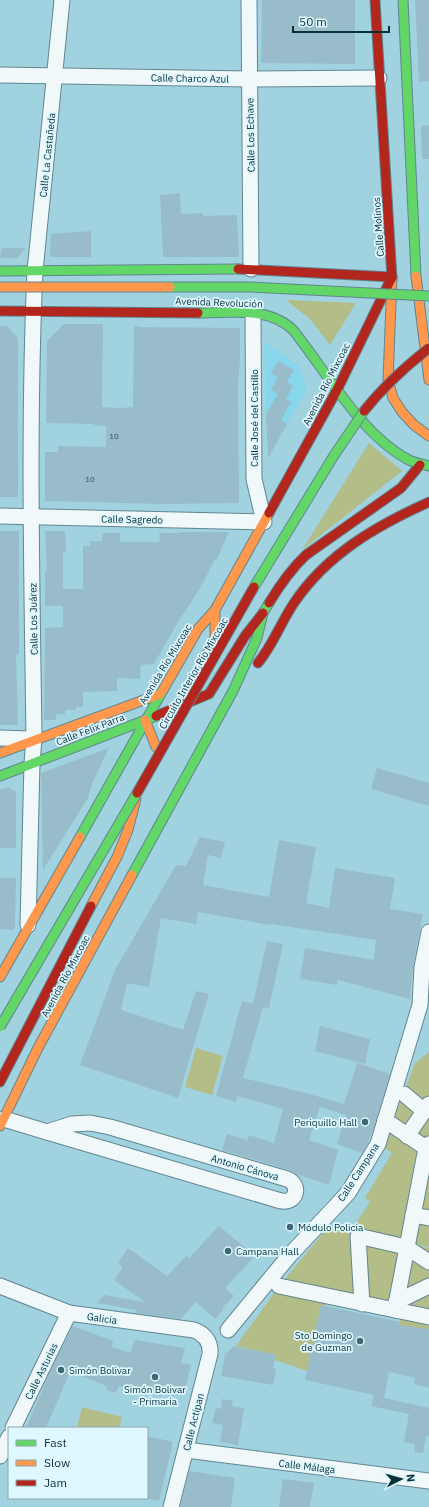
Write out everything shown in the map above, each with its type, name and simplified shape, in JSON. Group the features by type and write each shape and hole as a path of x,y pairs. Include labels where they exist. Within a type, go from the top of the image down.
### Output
{"main road":[{"name":"Calle Molinos","path":"375,0 392,277 388,380 390,394 406,418 429,436"},
{"path":"403,0 419,277 429,380"},
{"path":"0,271 251,269 392,277 419,277"},
{"name":"Avenida Río Mixcoac","path":"0,977 198,629 215,610 337,390 392,277"},
{"path":"0,286 251,287 429,296"},
{"name":"Avenida Revolución","path":"0,311 33,310 253,313 272,316 287,324 300,338 337,390 379,437 401,455 424,463"},
{"name":"Circuito Interior Río Mixcoac","path":"0,1027 158,757 274,553 333,457 363,412 379,392 404,368 429,348"},
{"name":"Avenida Río Mixcoac","path":"2,1122 38,1048 233,691 257,638 263,613 281,582 297,563 401,488 424,463"},
{"name":"Avenida Río Mixcoac","path":"233,691 263,658 282,621 298,596 321,570 354,542 399,516 429,502"},
{"path":"0,1082 117,858 128,830 139,783 156,747 215,640 215,610"},
{"name":"Calle Felix Parra","path":"0,776 177,708 209,694 245,636 263,613"},
{"name":"Calle Felix Parra","path":"0,753 34,739 160,694"},
{"path":"145,720 156,747"}],"street":[{"name":"Calle La Castañeda","path":"33,310 35,271 62,0"},
{"name":"Calle Los Echave","path":"249,0 251,269"},
{"name":"Calle Charco Azul","path":"0,75 249,79 379,78"},
{"name":"Calle Los Juárez","path":"28,927 32,763 34,739 32,516 33,310"},
{"name":"Calle José del Castillo","path":"253,313 254,479 264,522"},
{"name":"Calle Sagredo","path":"0,516 264,522"},
{"path":"0,738 34,739"},
{"name":"Calle Campana","path":"228,1330 289,1256 348,1193 378,1144 425,1007 423,965 429,932"},
{"path":"404,1094 427,1107 407,1136"},
{"path":"385,1120 407,1136 427,1146 395,1306"},
{"name":"Antonio Cánova","path":"2,1122 47,1132 281,1201 288,1202 292,1200 296,1194 296,1186 291,1180 110,1127 90,1123 72,1124 47,1132"},
{"path":"413,1215 429,1218"},
{"path":"362,1304 358,1236 406,1247 429,1262"},
{"name":"Galicia","path":"0,1286 69,1313 194,1330 206,1338"},
{"path":"279,1286 362,1304 395,1306 429,1316"},
{"path":"395,1306 429,1286"},
{"name":"Calle Asturias","path":"13,1427 69,1313"},
{"name":"Calle Actipan","path":"171,1507 210,1354 210,1348 206,1338"},
{"path":"0,1456 8,1439"},
{"name":"Calle Málaga","path":"186,1450 429,1481"}],"shaded area":[{"path":"264,342 299,365 307,389 287,424 266,412"}],"green space":[{"path":"286,300 356,303 330,345 310,319"},
{"path":"369,443 402,471 302,550"},
{"path":"196,1048 223,1056 212,1095 185,1087"},
{"path":"429,1052 429,1247 352,1229 370,1202 365,1198 392,1153 383,1147 415,1063"},
{"path":"329,1226 429,1248 429,1359 392,1358 402,1310 329,1294 325,1306 321,1305 307,1371 275,1360 276,1355 236,1346 279,1286"},
{"path":"82,1407 122,1417 119,1427 77,1427"}],"building":[{"path":"262,0 355,0 355,64 261,63"},
{"path":"415,0 429,0 429,81 419,82"},
{"path":"429,125 429,159 422,159 421,126"},
{"path":"180,193 181,214 203,213 203,216 237,215 239,257 163,257 160,195"},
{"path":"91,231 91,257 50,257 51,234"},
{"path":"2,248 26,248 17,258 0,258"},
{"path":"64,324 103,324 102,407 120,408 133,407 134,325 140,327 240,328 238,384 239,503 161,504 45,501 45,452 58,452 58,446 106,447 106,426 94,424 46,423 47,341"},
{"path":"0,326 7,326 18,338 18,497 0,497"},
{"path":"278,361 294,370 287,382 293,386 286,399 291,402 281,420 287,424 268,458 266,414 278,394 271,390 278,377 271,373"},
{"path":"0,531 19,531 19,654 16,654 18,725 0,725"},
{"path":"45,531 65,531 66,552 63,552 63,589 83,589 83,546 90,546 90,541 102,541 102,533 120,533 120,542 160,542 159,533 229,532 217,559 215,559 201,587 178,622 154,664 141,665 140,679 117,678 117,691 83,692 83,707 76,707 76,710 65,710 65,714 56,714 56,720 44,720 45,628 63,627 63,606 45,606 45,571 47,571"},
{"path":"109,748 92,784 88,798 43,870 41,773"},
{"path":"377,768 429,783 429,806 371,789"},
{"path":"8,787 16,792 16,848 0,848 0,790"},
{"path":"200,837 225,842 221,858 208,855 203,885 269,897 279,840 316,847 306,903 329,908 335,868 395,878 390,909 423,914 413,965 410,999 338,980 337,985 300,979 305,948 374,960 376,940 271,925 198,912 196,924 161,918 149,987 127,983 121,1010 183,1030 196,991 209,994 178,1098 80,1065 115,970 176,865 186,866"},
{"path":"0,878 16,878 15,927 13,930 0,929"},
{"path":"267,941 283,944 269,1008 263,1007 243,1078 344,1104 357,1063 390,1074 374,1128 362,1153 337,1144 346,1115 320,1107 309,1140 338,1150 329,1185 296,1174 290,1170 222,1150 227,1134 247,1140 249,1135 274,1143 283,1109 237,1096 236,1102 216,1096 242,1001 253,1004"},
{"path":"320,1026 370,1039 365,1064 315,1051"},
{"path":"219,1226 255,1256 225,1288 234,1296 222,1308 224,1309 215,1319 196,1302 181,1319 135,1313 137,1310 97,1303 104,1295 145,1302 114,1280 123,1267 118,1263 128,1248 167,1276 186,1256 189,1258"},
{"path":"321,1305 400,1322 400,1325 429,1329 429,1388 414,1384 415,1378 389,1372 384,1398 429,1408 429,1436 426,1436 423,1453 414,1452 415,1444 404,1442 409,1414 371,1406 374,1395 305,1380"},
{"path":"73,1326 113,1341 112,1347 130,1353 135,1340 185,1348 181,1363 191,1365 185,1390 163,1385 161,1396 119,1386 116,1393 106,1390 107,1386 70,1372 46,1427 26,1427 50,1372"},
{"path":"234,1346 276,1355 273,1368 276,1369 273,1385 221,1376 225,1355"},
{"path":"222,1399 233,1401 232,1406 244,1408 238,1445 220,1442 223,1425 212,1423 216,1408 221,1409"},
{"path":"148,1436 173,1442 159,1501 148,1498"},
{"path":"189,1471 235,1478 231,1507 180,1507"},
{"path":"283,1479 314,1483 310,1507 279,1507"}],"traffic: fast":[{"path":"403,0 416,276"},
{"path":"0,271 238,269"},
{"path":"170,287 251,287 429,296"},
{"path":"198,313 248,312 272,317 283,322 293,330 345,401 375,435 392,449 409,460 429,466"},
{"path":"254,587 333,457 364,411"},
{"path":"132,875 233,691 257,638 263,613 269,603"},
{"path":"80,837 163,690"},
{"path":"0,776 156,716"},
{"path":"0,1027 137,793"}],"traffic: slow":[{"path":"416,276 429,380"},
{"path":"392,278 388,380 393,398 402,412 414,425 429,436"},
{"path":"0,287 170,287"},
{"path":"163,690 198,629 215,610 269,513"},
{"path":"203,661 215,640 215,610"},
{"path":"0,753 160,694"},
{"path":"145,720 156,747"},
{"path":"91,906 117,857 128,830 136,799"},
{"path":"0,977 80,837"},
{"path":"0,1126 38,1048 132,875"}],"traffic: jam":[{"path":"375,0 392,278"},
{"path":"238,269 392,277"},
{"path":"269,513 337,390 391,279"},
{"path":"0,311 198,313"},
{"path":"364,411 411,362 429,348"},
{"path":"269,603 295,566 306,555 401,488 420,465"},
{"path":"258,663 268,649 294,603 322,570 354,543 390,521 429,502"},
{"path":"137,793 254,587"},
{"path":"156,716 209,694 245,636 263,613"},
{"path":"0,1082 91,906"}],"place":[{"name":"Periquillo Hall","path":"365,1122"},
{"name":"Módulo Policia","path":"290,1227"},
{"name":"Campana Hall","path":"228,1251"},
{"name":"Sto Domingo de Guzman","path":"360,1341"},
{"name":"Simón Bolivar","path":"61,1370"},
{"name":"Simón Bolivar - Primaria","path":"155,1377"}]}
